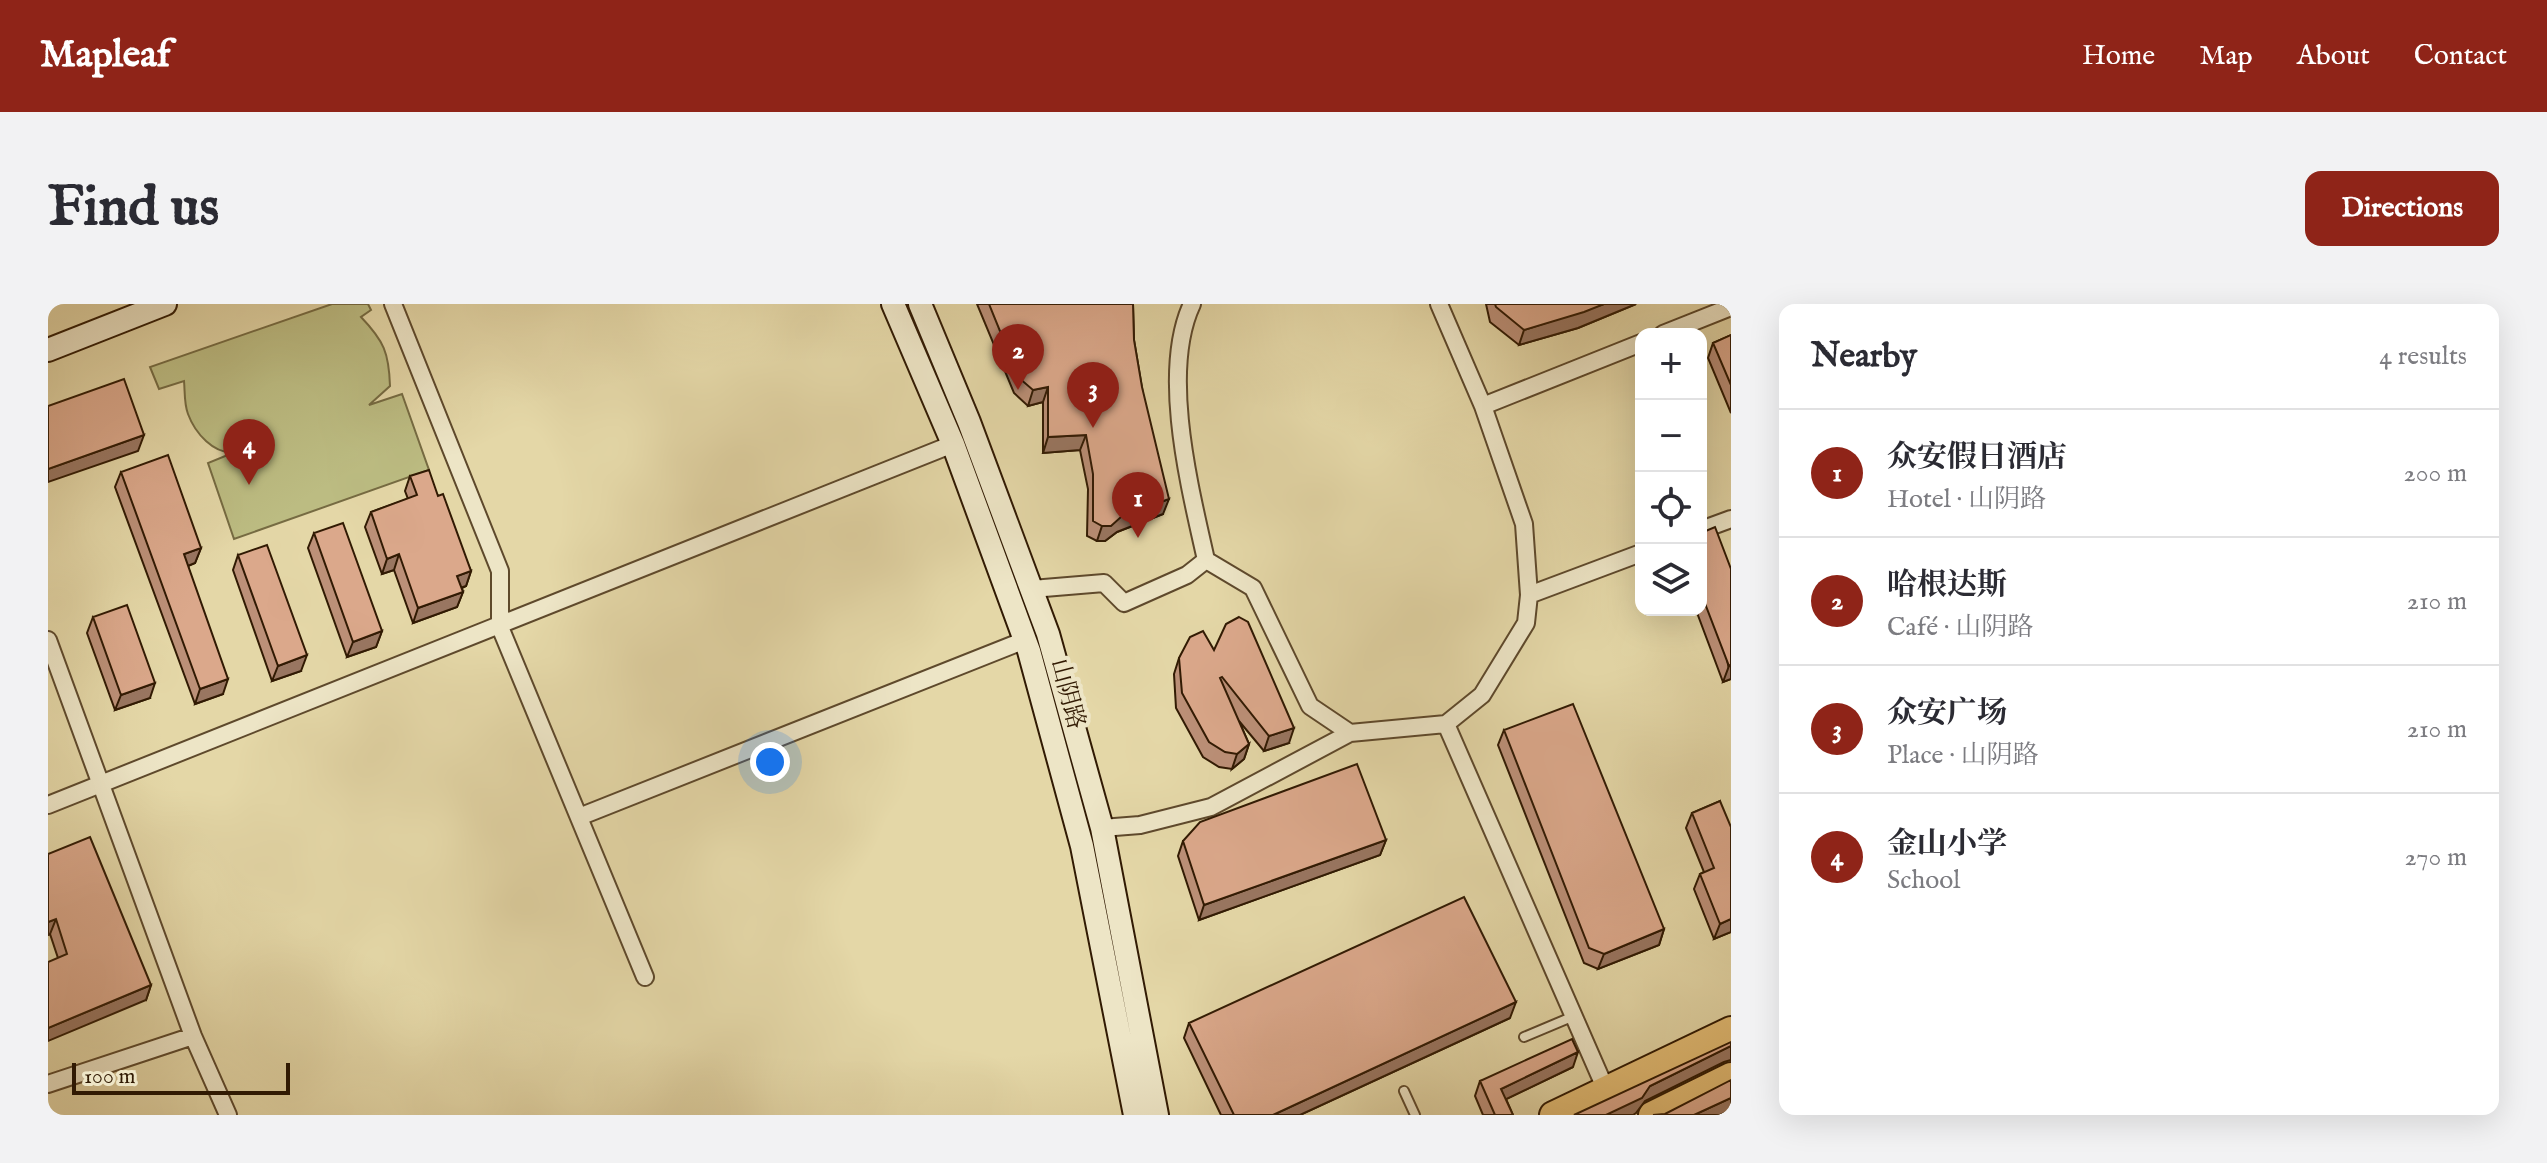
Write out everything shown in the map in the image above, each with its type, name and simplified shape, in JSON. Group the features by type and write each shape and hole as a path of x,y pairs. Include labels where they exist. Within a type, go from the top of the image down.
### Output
{"main road":[{"path":"48,350 165,304"},
{"name":"山阴路","path":"893,304 953,444 1025,640 1082,846 1135,1115"},
{"name":"山阴路","path":"920,304 969,422 1048,634 1102,828 1157,1115"},
{"path":"1553,1115 1731,1030"},
{"path":"1652,1115 1731,1076"}],"street":[{"path":"393,304 500,571 500,627 645,977"},
{"path":"1192,304 1184,321 1175,385 1206,560 1253,588 1310,706 1350,733"},
{"path":"1102,828 1140,825 1211,807 1350,733 1446,724 1482,695 1526,623 1529,595 1524,524 1483,406 1439,304"},
{"path":"1678,328 1731,307"},
{"path":"1483,406 1635,345"},
{"path":"48,805 953,444"},
{"path":"1707,528 1731,519"},
{"path":"1529,595 1635,555"},
{"path":"1032,589 1104,583 1124,603 1187,575 1206,560"},
{"path":"48,640 193,1036 228,1115"},
{"path":"579,817 1025,640"},
{"path":"1446,724 1606,1090"},
{"path":"48,1084 193,1036"}],"lane":[{"path":"1524,1037 1574,1016"},
{"path":"1404,1091 1415,1115"}],"green space":[{"path":"332,304 368,304 371,310 361,317 384,348 390,386 369,405 402,394 429,470 234,539 208,463 235,452 213,446 195,428 185,402 184,381 159,389 150,367"}],"building":[{"path":"989,304 1133,304 1134,340 1142,387 1169,499 1122,516 1111,526 1102,526 1093,521 1093,474 1086,435 1048,437 1048,387 1033,390 1019,378"},
{"path":"1495,304 1604,304 1524,330"},
{"path":"1731,335 1731,385 1713,343"},
{"path":"124,379 144,435 48,469 48,406"},
{"path":"168,455 201,548 184,554 228,679 200,689 121,472"},
{"path":"429,470 438,496 443,494 471,571 457,576 463,592 418,608 399,554 387,559 371,512 417,495 410,476"},
{"path":"343,523 382,631 353,642 314,533"},
{"path":"1715,527 1731,569 1729,666 1707,609 1707,530"},
{"path":"267,545 307,655 278,666 238,555"},
{"path":"127,605 155,683 121,695 93,617"},
{"path":"1239,617 1248,622 1294,728 1269,736 1222,677 1249,744 1237,754 1225,752 1209,742 1182,693 1179,658 1190,637 1203,631 1214,650 1226,624"},
{"path":"1573,704 1664,929 1604,954 1589,948 1504,730"},
{"path":"1357,764 1386,840 1204,905 1183,841 1200,822"},
{"path":"1720,801 1731,827 1731,919 1720,924 1700,874 1714,868 1692,813"},
{"path":"90,837 151,985 48,1028 48,962 67,954 56,919 48,922 48,854"},
{"path":"1464,897 1516,1002 1273,1115 1234,1115 1189,1023"},
{"path":"1572,1039 1578,1052 1501,1089 1513,1115 1495,1115 1480,1081"},
{"path":"1731,1042 1731,1046 1650,1086 1642,1098 1606,1115 1574,1115"},
{"path":"1731,1080 1731,1098 1694,1115 1653,1115 1665,1114"}],"place":[{"name":"哈根达斯","path":"1018,390"},
{"name":"众安广场","path":"1093,428"},
{"name":"金山小学","path":"249,485"},
{"name":"众安假日酒店","path":"1138,538"}]}
